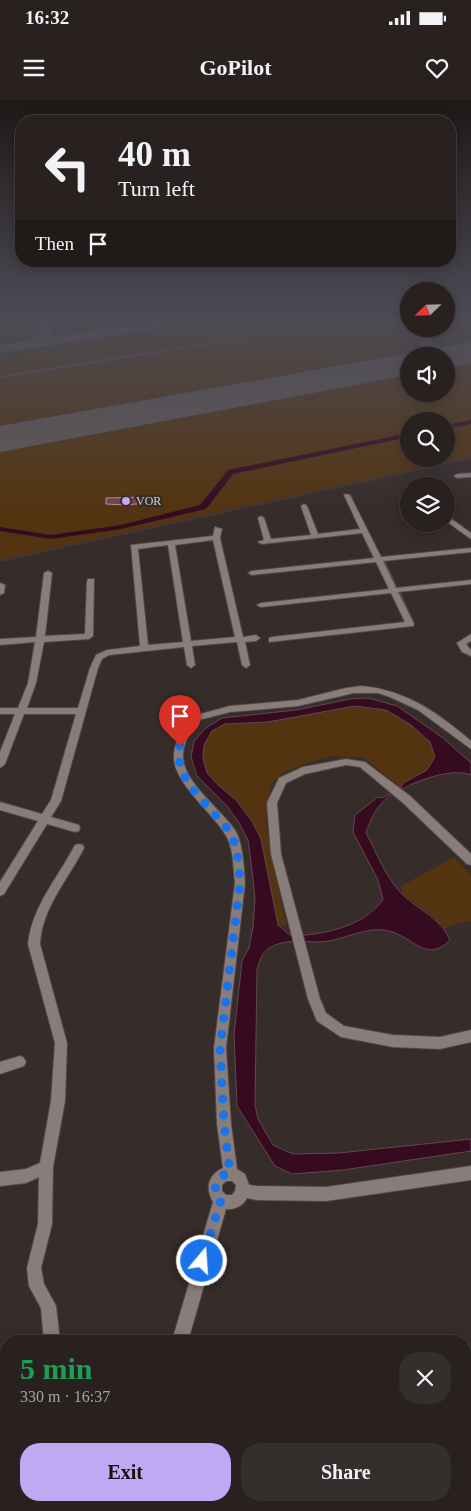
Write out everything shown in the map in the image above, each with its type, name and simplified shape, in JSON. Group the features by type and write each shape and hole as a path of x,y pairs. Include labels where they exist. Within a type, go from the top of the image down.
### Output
{"street":[{"path":"458,476 471,475"},
{"path":"272,640 410,624 347,495"},
{"path":"304,506 315,536"},
{"path":"261,518 265,542 365,531"},
{"path":"455,524 471,537"},
{"path":"218,529 216,538 246,665"},
{"path":"144,648 134,547 216,538"},
{"path":"171,543 191,665"},
{"path":"252,573 471,550"},
{"path":"0,764 32,682 40,640 48,573"},
{"path":"0,642 90,636 92,581"},
{"path":"261,605 471,582"},
{"path":"471,636 461,643 465,650 471,652"},
{"path":"0,891 56,801 99,656 107,653 144,648 256,638"},
{"path":"230,1173 224,1124 220,1048 240,883 238,858 231,833 188,782 180,766 178,756 184,736 196,718 228,709 299,703 361,689 399,697 416,705 436,718 471,746"},
{"path":"0,711 82,711"},
{"path":"471,861 406,799 362,764 346,762 303,771 282,782 272,803 276,854 294,928 321,1017 341,1030 393,1041 440,1044 471,1036"},
{"path":"0,806 75,828"},
{"path":"51,1335 48,1306 37,1286 34,1268 45,1224 46,1167 58,1101 61,1043 34,944 34,930 42,910 70,868 79,848"},
{"path":"0,1068 20,1062"},
{"path":"0,1179 26,1176 46,1167"},
{"path":"225,1173 230,1173 239,1179 242,1190 240,1195 232,1202 221,1200 215,1191 217,1180 225,1173"},
{"path":"242,1190 256,1193 326,1194 471,1173"},
{"path":"182,1335 221,1200"}],"shaded area":[{"path":"0,380 400,380 400,402 455,402 455,380 471,380 471,459 455,462 455,412 400,412 400,467 434,467 0,562"},
{"path":"0,380 252,380 0,425"},
{"path":"388,380 400,380 400,402 455,402 455,380 471,380 471,456 455,459 455,412 400,412 400,467 421,467 0,559 0,452"},
{"path":"368,698 397,706 443,738 471,763 471,775 451,773 427,778 404,788 386,799 376,810 366,833 386,873 396,887 408,900 441,925 450,940 442,947 434,950 420,947 389,931 371,930 327,941 284,942 266,950 260,959 257,970 255,1105 258,1119 273,1145 293,1154 339,1153 471,1139 471,1151 343,1170 292,1174 275,1166 237,1106 234,1035 242,961 249,948 253,927 255,898 252,870 248,840 239,823 227,806 197,776 191,757 194,741 206,728 222,718 296,710 350,699","holes":["355,706 386,710 411,725 430,742 435,757 427,770 403,783 401,788 383,798 378,797 355,815 353,832 378,880 383,899 375,909 354,923 342,928 316,934 291,936 278,925 261,839 253,823 237,801 207,773 203,758 204,745 212,731 225,724 268,722"]},
{"path":"355,706 386,710 411,725 430,742 435,757 427,770 403,783 401,788 364,758 334,756 309,762 283,773 271,784 266,822 287,926 278,925 261,839 253,823 237,801 207,773 203,758 204,745 212,731 225,724 268,722"},
{"path":"454,857 471,875 471,921 452,925 445,929 430,914 403,895 401,886"}],"building":[{"path":"145,497 145,503 126,505 106,504 106,498"}],"waterway":[{"path":"455,425 471,422"},
{"path":"0,529 51,537 121,527 203,507 231,472 400,437"},
{"path":"384,561 396,587"},
{"path":"400,594 413,622"}],"runway":[{"path":"0,439 323,380"}],"place":[{"name":"VOR","path":"126,501"}],"route":[{"path":"180,746 178,756 180,766 188,782 231,833 238,858 240,883 220,1048 224,1124 230,1173 225,1173 221,1176 215,1185 215,1191 221,1200 202,1261"}]}
